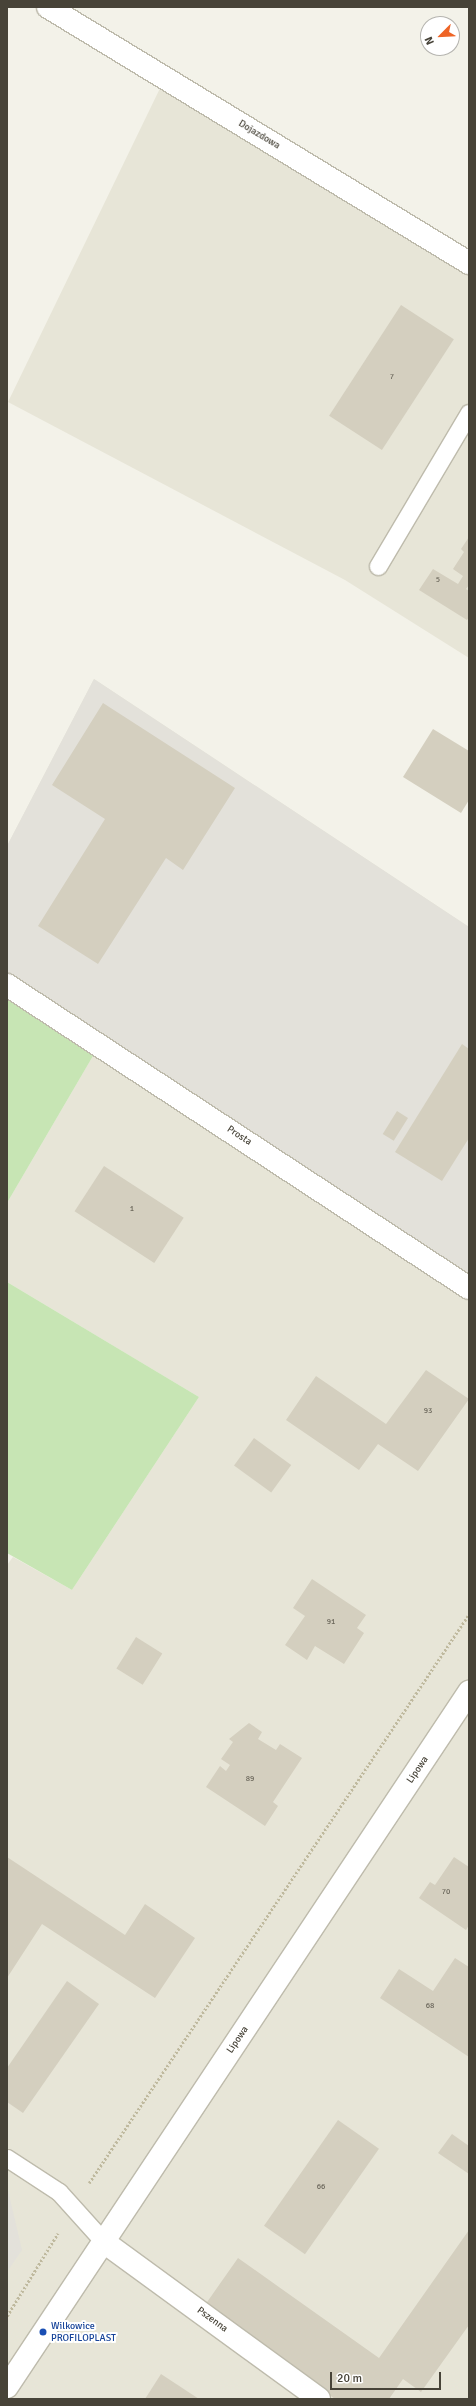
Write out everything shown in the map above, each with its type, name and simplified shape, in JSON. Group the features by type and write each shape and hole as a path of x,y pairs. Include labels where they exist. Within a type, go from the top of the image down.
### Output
{"street":[{"name":"Dojazdowa","path":"48,7 469,263"},
{"name":"Prosta","path":"7,985 469,1288"},
{"name":"Lipowa","path":"7,2387 469,1692"},
{"name":"Pszenna","path":"104,2242 319,2399"}],"lane":[{"path":"378,566 469,413"},
{"path":"7,2158 59,2192 104,2242"}],"path":[{"path":"7,2316 73,2207 469,1614"}],"shaded area":[{"path":"165,78 469,263 469,658 345,580 8,402"},
{"path":"94,679 469,927 469,2399 7,2399 7,1565 13,1557 72,1590 199,1397 7,1282 7,1203 100,1044 7,846"},
{"path":"94,679 469,927 469,1288 7,985 7,846"},
{"path":"7,2186 22,2250 7,2272"}],"green space":[{"path":"7,985 100,1044 7,1203"},
{"path":"7,1282 199,1397 72,1590 7,1553"}],"building":[{"path":"401,305 454,339 382,450 329,416"},
{"path":"469,537 469,585 466,589 469,591 469,617 467,620 419,590 433,569 458,584 463,576 453,569 464,552 461,549"},
{"path":"103,703 235,788 183,870 166,858 98,964 38,926 105,819 52,785"},
{"path":"433,729 469,751 469,800 461,813 403,777"},
{"path":"462,1044 469,1049 469,1138 442,1181 395,1152"},
{"path":"397,1111 408,1118 394,1141 383,1134"},
{"path":"104,1166 184,1218 154,1263 75,1211"},
{"path":"426,1370 469,1399 418,1471 378,1444 359,1470 286,1420 316,1376 386,1424"},
{"path":"254,1438 291,1465 271,1493 234,1466"},
{"path":"312,1579 366,1615 357,1628 364,1633 344,1664 315,1646 307,1660 285,1645 305,1616 293,1608"},
{"path":"136,1637 162,1653 143,1685 116,1668"},
{"path":"249,1723 262,1732 258,1739 276,1750 280,1744 302,1758 273,1802 278,1806 265,1826 206,1787 220,1766 226,1771 230,1765 221,1759 233,1742 229,1739"},
{"path":"7,1857 125,1935 145,1904 195,1938 155,1998 42,1924 7,1978"},
{"path":"454,1857 469,1867 469,1925 466,1930 419,1898 430,1882 435,1885"},
{"path":"455,1958 469,1967 469,2057 380,1998 399,1969 433,1991"},
{"path":"67,1981 99,2004 23,2113 7,2102 7,2068"},
{"path":"338,2120 379,2149 305,2254 264,2226"},
{"path":"452,2134 469,2146 469,2174 438,2153"},
{"path":"469,2230 469,2325 421,2392 403,2379 389,2399 335,2399 205,2305 238,2258 379,2358"},
{"path":"161,2374 199,2399 145,2399"}],"place":[{"name":"Wilkowice PROFILOPLAST","path":"43,2332"}]}
